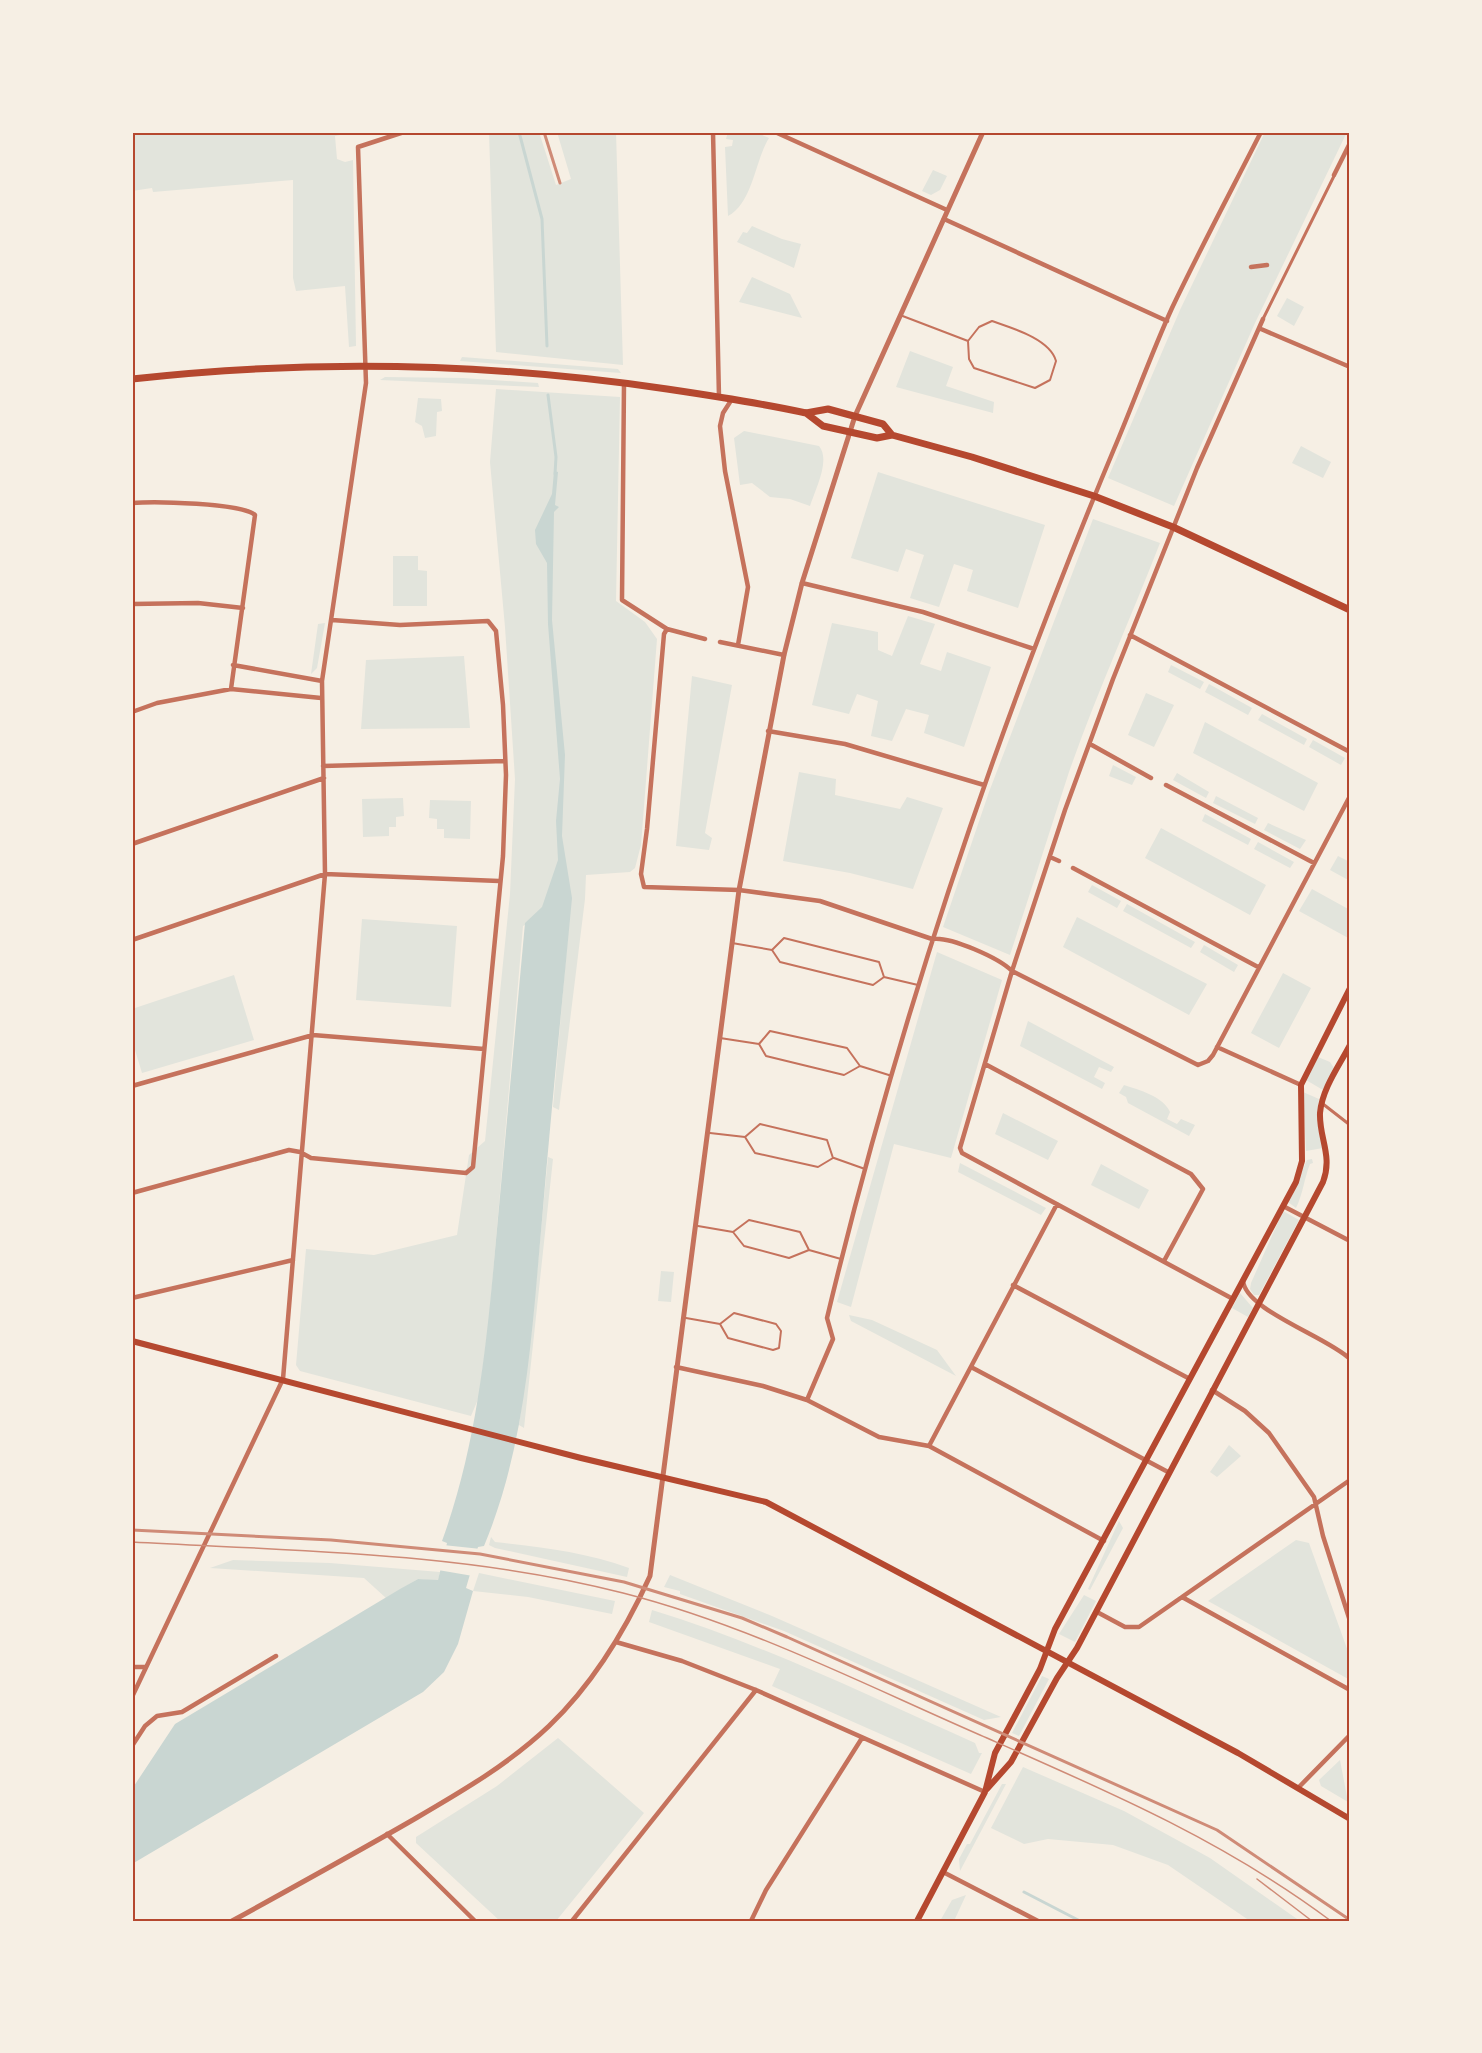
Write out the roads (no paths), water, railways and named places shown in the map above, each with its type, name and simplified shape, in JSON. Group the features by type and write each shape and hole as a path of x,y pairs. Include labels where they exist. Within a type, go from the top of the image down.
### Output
{"main road":[{"path":"132,379 223,371 365,367 517,373 624,383 806,413 828,409 884,424 892,435"},
{"path":"806,413 823,426 878,438 892,435 972,457 1094,496 1173,527 1350,610"},
{"path":"985,1792 995,1753 1047,1650 1055,1629 1283,1206 1301,1168 1301,1085 1350,988"},
{"path":"917,1921 985,1792 1011,1762 1057,1678 1097,1612 1168,1472 1304,1216 1327,1168 1328,1150 1321,1124 1322,1103 1350,1045"},
{"path":"132,1341 662,1478 766,1502 1069,1661 1299,1787 1350,1819"}],"street":[{"path":"132,1697 283,1380 300,1152 313,1035 325,874 322,681 333,620 366,383 358,147 404,132"},
{"path":"713,132 719,397"},
{"path":"776,132 948,210"},
{"path":"232,1921 475,1783 515,1756 550,1725 586,1685 616,1642 650,1576 739,890 784,655 802,583 855,416 983,132"},
{"path":"807,1400 833,1339 827,1318 865,1169 932,939 984,785 1094,496 1167,321 1261,132"},
{"path":"1233,1299 960,1151 1012,971 1050,857 1130,635 1173,527 1255,336 1261,329 1263,320 1350,143"},
{"path":"944,219 1167,321"},
{"path":"1251,267 1267,265"},
{"path":"1261,329 1350,367"},
{"path":"624,383 622,600 667,629 705,639"},
{"path":"732,399 723,413 720,426 725,471 748,587 738,645"},
{"path":"132,502 245,509 255,515 257,520 231,689"},
{"path":"802,583 923,612 1034,649"},
{"path":"132,604 198,603 243,608"},
{"path":"132,1193 289,1150 300,1152 311,1158 466,1173 474,1167 503,856 505,760 503,705 496,632 490,622 400,626 333,620"},
{"path":"667,629 664,634 641,874 644,886 739,890 820,902 932,939 953,941 1005,964 1012,971 1198,1065 1208,1061 1217,1047 1350,796"},
{"path":"1130,635 1350,752"},
{"path":"720,642 784,655"},
{"path":"233,665 322,681"},
{"path":"132,712 157,703 231,689 321,698"},
{"path":"768,731 845,744 984,785"},
{"path":"1090,744 1151,778"},
{"path":"323,766 505,760"},
{"path":"132,844 324,778"},
{"path":"1166,785 1314,863"},
{"path":"1050,857 1059,861"},
{"path":"1073,868 1258,967"},
{"path":"132,940 325,874 499,881"},
{"path":"132,1086 313,1035 484,1049"},
{"path":"1217,1047 1301,1085"},
{"path":"985,1064 1191,1174 1203,1189 1164,1261"},
{"path":"1322,1103 1350,1125"},
{"path":"929,1446 1057,1204"},
{"path":"1283,1206 1350,1241"},
{"path":"132,1298 293,1260"},
{"path":"1243,1280 1246,1293 1258,1304 1304,1328 1350,1359"},
{"path":"1013,1286 1190,1379"},
{"path":"676,1367 729,1377 807,1400 879,1437 929,1446 1104,1541"},
{"path":"971,1367 1168,1472"},
{"path":"1212,1390 1245,1411 1269,1433 1314,1497 1323,1536 1350,1621"},
{"path":"1097,1612 1133,1629 1350,1480"},
{"path":"1182,1597 1350,1690"},
{"path":"616,1642 682,1661 756,1690 985,1792"},
{"path":"132,1746 145,1726 157,1716 182,1712 276,1656"},
{"path":"132,1667 146,1667"},
{"path":"572,1921 756,1690"},
{"path":"1299,1787 1350,1736"},
{"path":"751,1921 766,1890 862,1738"},
{"path":"387,1834 475,1921"},
{"path":"943,1872 1038,1921"}],"lane":[{"path":"900,315 968,341"},
{"path":"992,321 1012,329 1049,347 1054,353 1056,361 1050,380 1035,388 975,368 969,359 968,341 979,327 992,321"},
{"path":"772,950 784,938 879,962 884,977"},
{"path":"732,943 772,950 780,962 873,985 884,977 918,985"},
{"path":"759,1044 770,1031 847,1048 860,1066 892,1076"},
{"path":"720,1038 759,1044"},
{"path":"759,1044 766,1056 844,1075 860,1066"},
{"path":"707,1133 745,1137 760,1124 826,1140 833,1158 865,1169"},
{"path":"745,1137 755,1152 818,1167 833,1158"},
{"path":"734,1232 748,1220 771,1224 800,1232 809,1250"},
{"path":"695,1225 734,1232 744,1246 789,1258 809,1250 841,1259"},
{"path":"683,1317 720,1324 734,1313 776,1324 781,1331 779,1348 773,1350 728,1338 720,1324"}],"waterway":[{"path":"519,132 542,219 547,346"},
{"path":"548,395 556,457 555,474"},
{"path":"1024,1892 1080,1921"}],"tram line":[{"path":"132,1542 317,1551 441,1561 563,1579 669,1606 804,1657 1117,1796 1248,1865 1331,1921"},
{"path":"1257,1879 1312,1921"}],"railway":[{"path":"544,132 560,183"},
{"path":"132,1530 331,1540 480,1554 624,1582 742,1618 1217,1830 1350,1920"}]}
